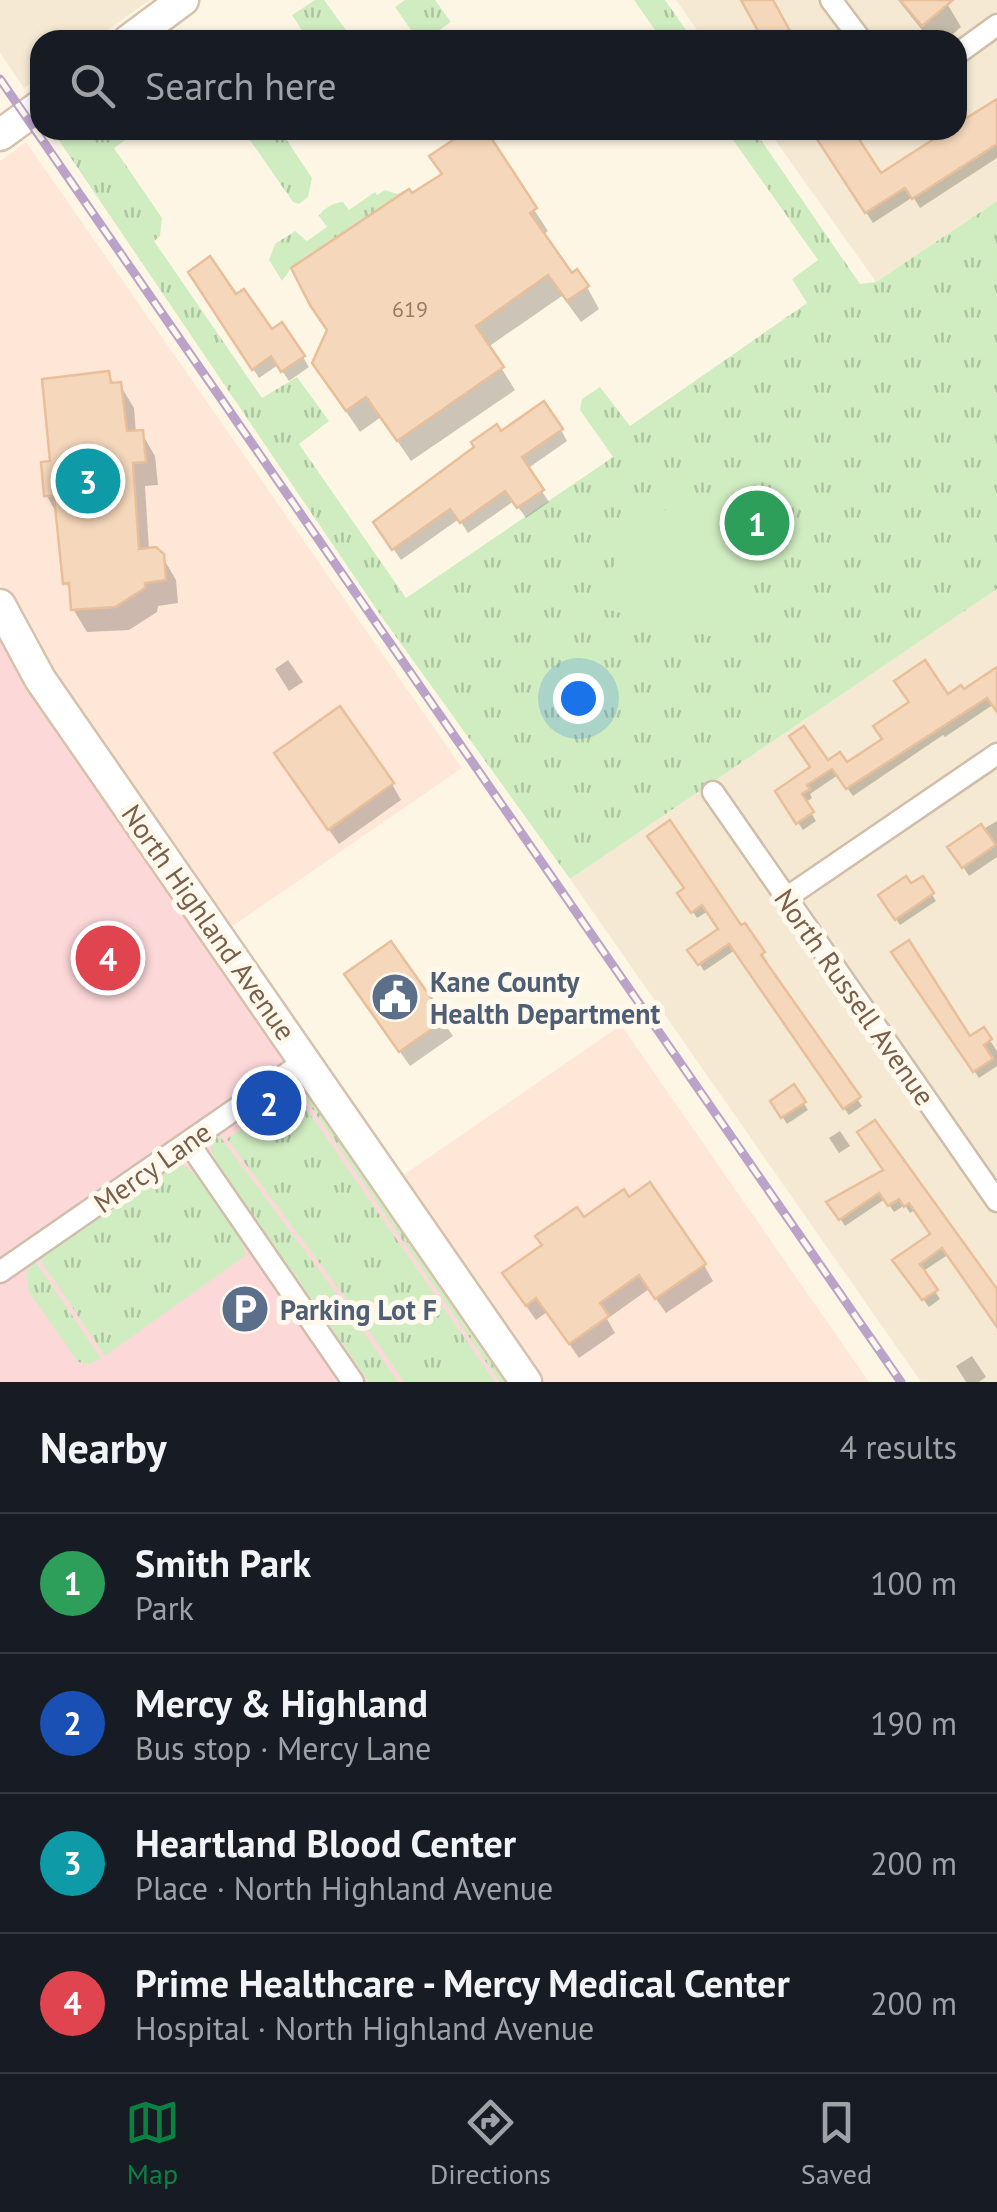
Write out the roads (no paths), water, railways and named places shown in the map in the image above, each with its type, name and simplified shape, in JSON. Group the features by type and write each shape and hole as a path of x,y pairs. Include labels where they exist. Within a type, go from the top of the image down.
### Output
{"street":[{"path":"142,30 183,0"},
{"path":"831,0 854,30"},
{"path":"967,46 997,24"},
{"path":"0,134 30,113"},
{"name":"North Highland Avenue","path":"0,605 40,679 526,1382"},
{"path":"786,898 997,754"},
{"name":"North Russell Avenue","path":"714,792 997,1201"},
{"name":"Mercy Lane","path":"0,1272 304,1062"},
{"path":"188,1142 353,1382"}],"railway":[{"path":"0,79 30,122"},
{"path":"42,140 901,1382"}],"place":[{"name":"Heartland Blood Center","path":"88,481"},
{"name":"Smith Park","path":"757,523"},
{"name":"Prime Healthcare - Mercy Medical Center","path":"108,958"},
{"name":"Kane County Health Department","path":"395,997"},
{"name":"Mercy & Highland","path":"269,1103"},
{"name":"Parking Lot F","path":"245,1309"}]}
